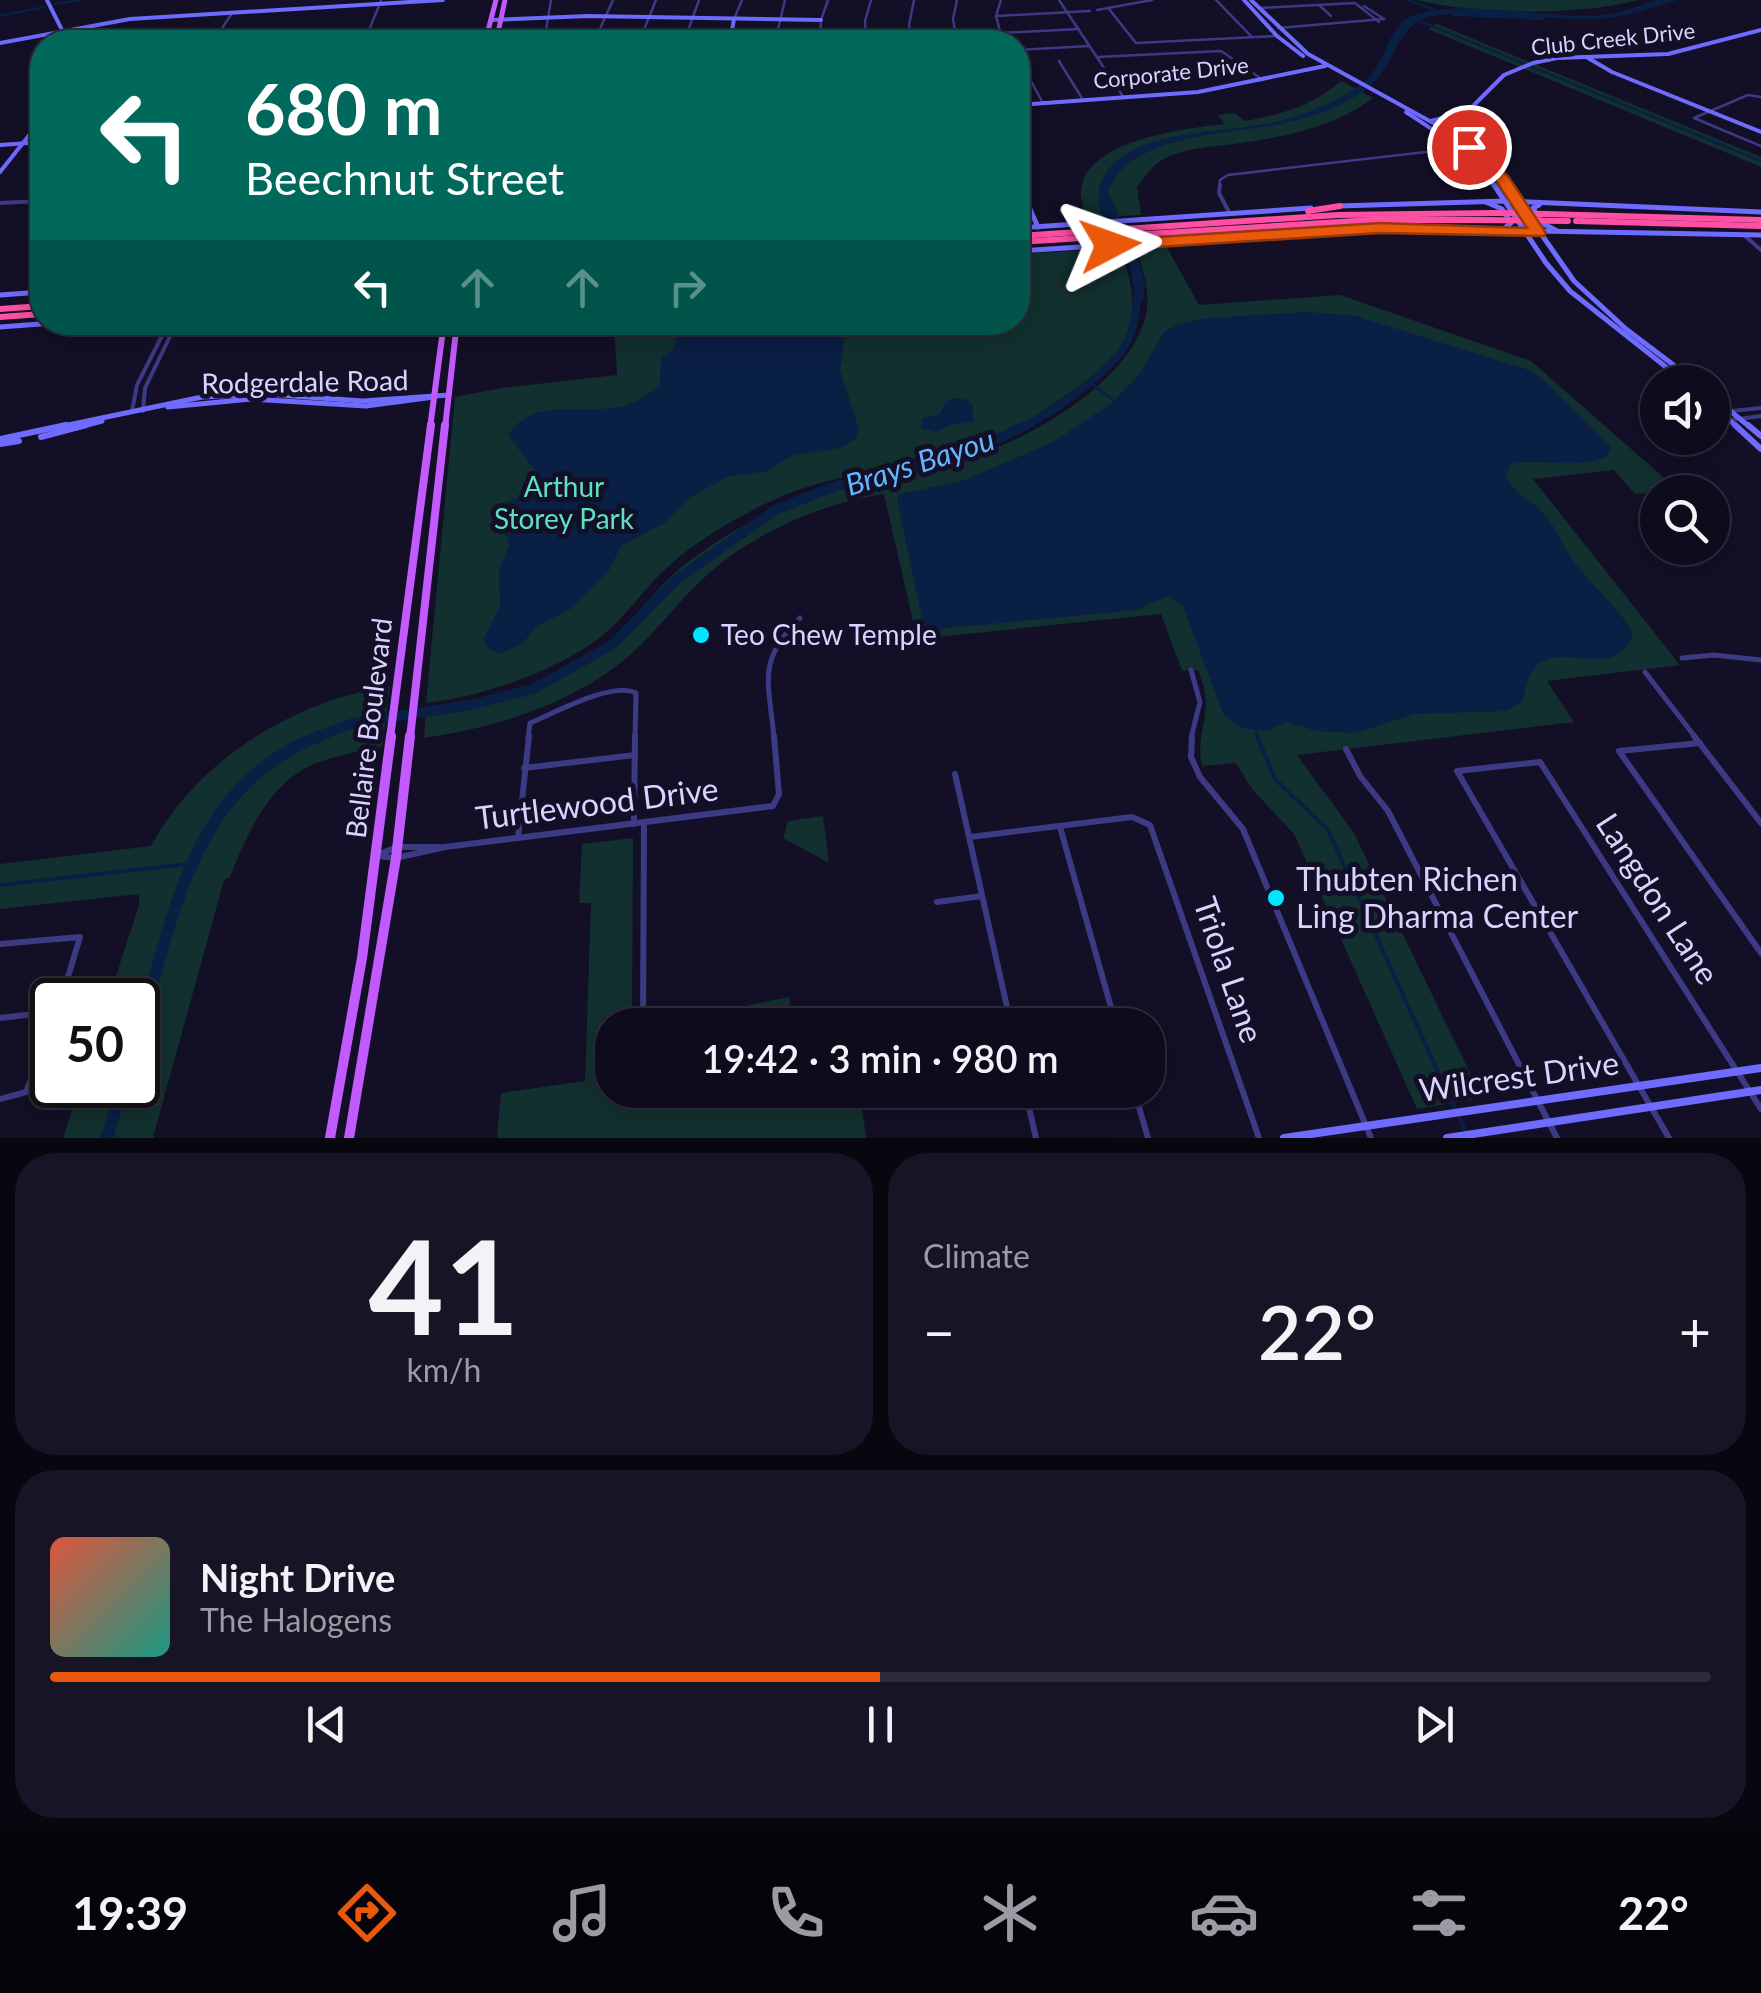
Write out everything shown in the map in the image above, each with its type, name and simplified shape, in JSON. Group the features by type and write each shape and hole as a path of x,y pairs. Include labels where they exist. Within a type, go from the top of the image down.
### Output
{"highway":[{"path":"1213,226 1340,206"},
{"path":"1030,238 1360,214 1545,214 1761,223"},
{"path":"1213,226 1372,220 1761,223"},
{"path":"1213,226 1380,228"},
{"path":"0,309 30,306"},
{"path":"0,322 30,318"}],"main road":[{"path":"47,0 61,28"},
{"path":"381,2 398,0"},
{"path":"219,12 441,0"},
{"path":"490,30 496,0"},
{"path":"496,30 505,0"},
{"path":"1248,0 1277,36 1469,147 1512,191 1546,245 1597,304 1665,365"},
{"path":"1255,8 1293,46"},
{"path":"52,30 120,19 277,10"},
{"path":"491,20 603,16 821,20"},
{"path":"732,30 734,18"},
{"path":"1268,26 1276,27"},
{"name":"Club Creek Drive","path":"1428,122 1468,111 1483,100 1495,82 1522,66 1687,52 1761,30"},
{"path":"3,41 30,35"},
{"path":"1588,58 1612,72 1761,129"},
{"name":"Corporate Drive","path":"1030,104 1198,92 1324,66"},
{"path":"1428,122 1488,174 1555,276 1586,306 1671,365"},
{"path":"0,172 30,134"},
{"path":"0,145 30,143"},
{"path":"1460,148 1469,147"},
{"path":"1488,174 1498,174"},
{"path":"1512,191 1527,200 1761,223"},
{"path":"1482,200 1498,198 1500,192"},
{"path":"1482,200 1499,207 1511,223 1500,232"},
{"path":"1030,250 1110,245 1135,231 1230,214 1482,200 1545,202"},
{"path":"1545,202 1533,208 1536,215 1547,228 1566,234"},
{"path":"1030,209 1038,226"},
{"path":"1030,227 1135,231 1380,228 1558,234 1743,234 1761,223"},
{"path":"1510,232 1532,241"},
{"path":"1546,245 1547,238 1558,234"},
{"path":"0,295 30,293"},
{"path":"1586,306 1597,304"},
{"path":"0,322 30,322"},
{"name":"Bellaire Boulevard","path":"330,1138 376,856 442,335"},
{"name":"Bellaire Boulevard","path":"350,1138 396,852 456,335"},
{"name":"Rodgerdale Road","path":"1,442 143,409 263,397 392,404 449,395"},
{"path":"1732,411 1761,436"},
{"path":"1731,420 1761,448"},
{"path":"415,547 432,545"},
{"path":"388,755 408,752"},
{"name":"Wilcrest Drive","path":"1284,1138 1761,1068"},
{"name":"Wilcrest Drive","path":"1447,1138 1755,1091"}],"street":[{"path":"546,30 551,0"},
{"path":"598,30 613,0"},
{"path":"642,30 656,0"},
{"path":"687,30 699,0"},
{"path":"734,18 742,0"},
{"path":"776,30 785,0"},
{"path":"821,30 828,0"},
{"path":"865,30 871,0"},
{"path":"910,30 914,0"},
{"path":"955,30 957,0"},
{"path":"998,30 996,16 1001,0"},
{"path":"1059,0 1124,98"},
{"path":"1097,10 1152,0"},
{"path":"1216,0 1252,37"},
{"path":"1270,0 1276,7"},
{"path":"369,30 381,2"},
{"path":"1319,3 1331,16"},
{"path":"1255,8 1355,3 1379,22"},
{"path":"1276,27 1384,20 1364,6"},
{"path":"1108,10 1136,44 1277,36"},
{"path":"996,16 1090,12"},
{"path":"221,30 232,13"},
{"path":"1030,31 1079,29"},
{"path":"1030,49 1090,46"},
{"path":"1098,58 1221,50 1263,80"},
{"path":"1059,61 1083,100"},
{"path":"1030,79 1044,103"},
{"path":"1761,97 1753,95 1694,118 1761,146"},
{"path":"1230,214 1218,190 1220,180 1228,174 1460,148"},
{"path":"0,204 30,202"},
{"path":"1743,234 1761,250"},
{"path":"132,411 135,390 163,335"},
{"path":"143,409 144,388 170,335"},
{"path":"148,363 157,362"},
{"path":"1732,411 1761,408"},
{"path":"1731,420 1761,416"},
{"name":"Turtlewood Drive","path":"376,856 773,806 779,798 768,666 777,641 800,618"},
{"path":"1682,658 1714,655 1761,660"},
{"path":"1191,670 1200,702 1191,756 1200,777 1244,829 1370,1138"},
{"path":"1645,672 1761,823"},
{"path":"518,838 527,728 533,720 617,690 636,693 635,810 639,824 643,1008"},
{"path":"1700,743 1620,752 1761,953"},
{"path":"1346,749 1360,776 1388,812 1557,1138"},
{"path":"524,768 636,754"},
{"name":"Langdon Lane","path":"1639,1085 1457,772 1540,762 1737,1071 1755,1091 1761,1109"},
{"path":"956,774 1006,1008"},
{"name":"Triola Lane","path":"1060,827 1132,817 1146,821 1153,830 1259,1138"},
{"path":"970,837 1060,827 1111,1008"},
{"path":"937,902 982,896"},
{"path":"0,944 80,937 82,942 69,978"},
{"path":"0,1018 30,1015"},
{"path":"0,1099 26,1092 30,1082"},
{"path":"1639,1085 1669,1138"},
{"path":"1030,1108 1036,1138"},
{"path":"1139,1108 1148,1138"}],"green space":[{"path":"1415,0 1639,0 1586,9 1527,12 1469,9"},
{"path":"1437,24 1761,157 1761,167 1428,29"},
{"path":"1341,81 1373,98 1341,117 1306,130 1172,155 1156,164 1137,187 1141,215 1087,218 1081,193 1087,172 1103,157 1152,136 1225,124 1217,115 1235,113 1245,121 1284,112 1308,103"},
{"path":"1165,244 1199,305 1340,295 1531,361 1661,475 1640,475 1640,494 1635,494 1614,470 1533,479 1680,665 1547,681 1574,722 1297,755 1354,833 1482,1098 1417,1109 1294,834 1252,789 1236,763 1202,766 1206,710 1203,686 1198,670 1182,671 1161,614 917,639 884,494 813,513 745,546 696,585 632,653 586,686 507,720 424,738 426,713 472,705 523,689 593,654 679,569 749,523 852,482 879,474 882,479 979,454 1056,417 1106,378 1140,332 1147,307 1146,284 1135,247"},
{"name":"Arthur Storey Park","path":"1120,248 1129,275 1132,316 1124,343 1106,366 1041,413 996,438 925,461 809,486 765,504 681,556 611,628 563,661 471,695 426,703 455,397 617,375 615,335 1030,335 1030,253"},
{"path":"390,686 382,746 339,756 299,772 275,793 257,819 230,877 224,880 153,1138 63,1138 73,1108 160,1108 160,978 115,978 139,905 139,894 0,909 0,864 151,846 195,786 222,761 285,720 354,694"},
{"path":"823,816 829,863 783,838 788,821"},
{"path":"633,838 632,1008 595,1008 595,1108 862,1108 866,1138 497,1138 501,1093 585,1081 591,903 579,903 582,844"},
{"path":"789,997 790,1008 749,1008"}],"water":[{"path":"1656,0 1678,0 1628,15 1597,19 1493,13 1430,17 1419,21 1403,36 1372,84 1340,104 1305,118 1194,137 1142,155 1122,170 1108,191 1145,284 1143,302 1135,302 1128,263 1099,201 1102,181 1114,163 1133,150 1182,135 1283,120 1330,103 1371,75 1393,33 1414,15 1476,9 1598,16"},
{"path":"1308,312 1356,316 1529,370 1542,378 1611,447 1608,456 1596,460 1511,464 1506,474 1517,491 1548,519 1577,566 1627,624 1633,633 1624,648 1599,659 1542,661 1530,674 1522,702 1507,711 1415,714 1355,733 1317,731 1286,722 1268,731 1242,728 1223,714 1183,606 1168,596 1136,610 928,627 922,619 897,499 900,494 965,480 1053,442 1112,403 1141,372 1164,332 1178,324 1207,318"},
{"path":"677,335 849,335 845,337 840,370 859,429 856,439 840,448 791,456 767,471 726,477 690,498 664,523 621,546 608,572 572,608 537,626 522,644 499,654 488,648 483,640 500,606 499,570 509,545 507,536 494,522 498,508 531,490 538,475 508,435 518,423 543,411 630,404 660,385 661,358 673,350"},
{"path":"965,398 973,405 973,422 935,432 921,428 923,418 940,414 945,402"}],"waterway":[{"path":"55,4 80,0"},
{"path":"1408,0 1435,10"},
{"path":"0,16 44,7"},
{"name":"Brays Bayou","path":"1454,13 1542,17"},
{"path":"1420,21 1761,161"},
{"name":"Brays Bayou","path":"1021,428 1065,401 1111,363 1129,338 1139,292"},
{"path":"1090,382 1114,401"},
{"name":"Brays Bayou","path":"313,738 354,723 470,705 533,689 612,645 676,580 775,510 833,487 988,444 1026,425"},
{"path":"1256,727 1257,738"},
{"name":"Brays Bayou","path":"154,978 177,902 215,821 242,787 277,758 320,736"},
{"path":"1257,736 1275,779 1328,830 1455,1109"},
{"path":"0,885 189,864"},
{"name":"Brays Bayou","path":"107,1138 116,1108"},
{"path":"1459,1117 1466,1132"}],"place":[{"name":"Teo Chew Temple","path":"701,635"},
{"name":"Thubten Richen Ling Dharma Center","path":"1276,898"}],"route":[{"path":"1110,245 1380,228 1538,233 1503,180 1469,147"}]}
